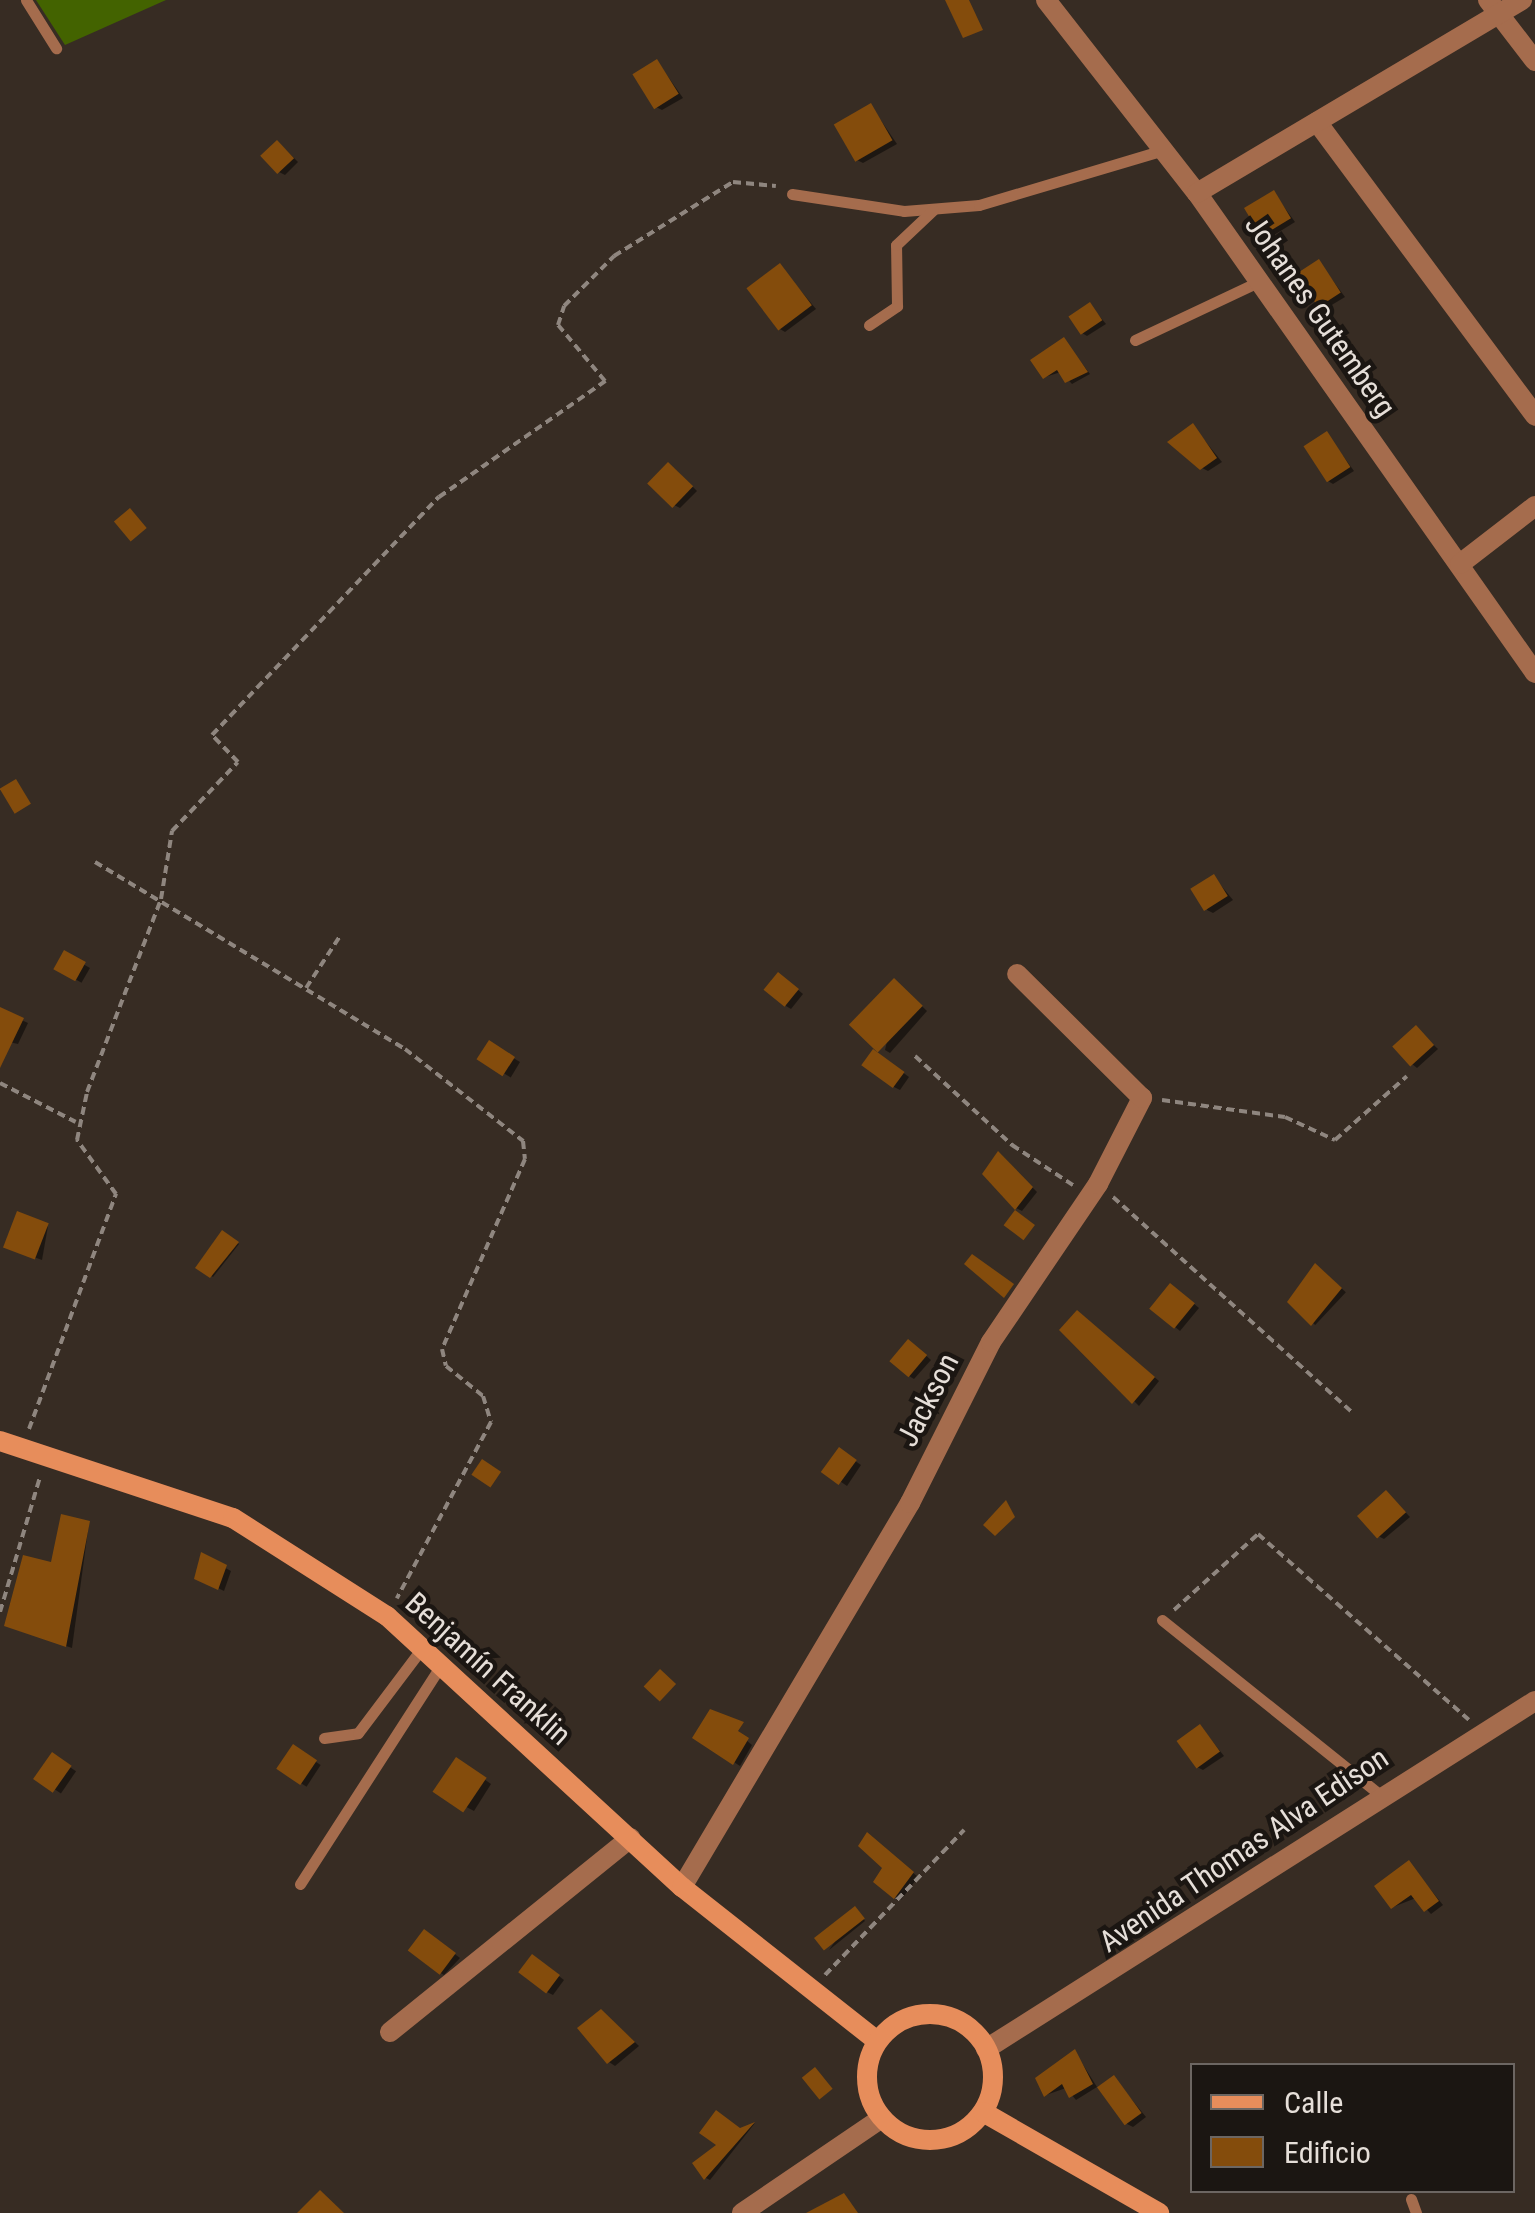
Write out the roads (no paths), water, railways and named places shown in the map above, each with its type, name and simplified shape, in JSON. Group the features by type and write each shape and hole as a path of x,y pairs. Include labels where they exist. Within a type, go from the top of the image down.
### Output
{"street":[{"name":"Johanes Gutemberg","path":"1046,0 1198,193 1535,673"},
{"path":"1198,193 1317,122 1494,7 1522,0"},
{"path":"1494,7 1535,61"},
{"path":"1317,122 1535,416"},
{"path":"1460,564 1535,506"},
{"name":"Jackson","path":"682,1887 910,1503 991,1342 1094,1190 1142,1098 1017,974"},
{"name":"Benjamín Franklin","path":"0,1441 233,1518 387,1616 682,1887 808,1993 877,2041"},
{"name":"Avenida Thomas Alva Edison","path":"986,2049 1378,1793 1535,1701"},
{"path":"390,2032 630,1838"},
{"path":"934,2014 965,2024 986,2049 993,2081 982,2112 958,2134 926,2140 882,2118 868,2088 877,2041 902,2020 934,2014"},
{"path":"982,2112 1159,2213"},
{"path":"742,2213 882,2118"}],"lane":[{"path":"26,0 56,48"},
{"path":"792,194 841,206 937,208 1087,178 1164,150"},
{"path":"869,324 897,306 896,244 937,208"},
{"path":"1134,340 1258,282"},
{"path":"1162,1620 1378,1793"},
{"path":"324,1738 358,1733 422,1648"},
{"path":"300,1884 441,1666"},
{"path":"1411,2199 1416,2213"}]}
